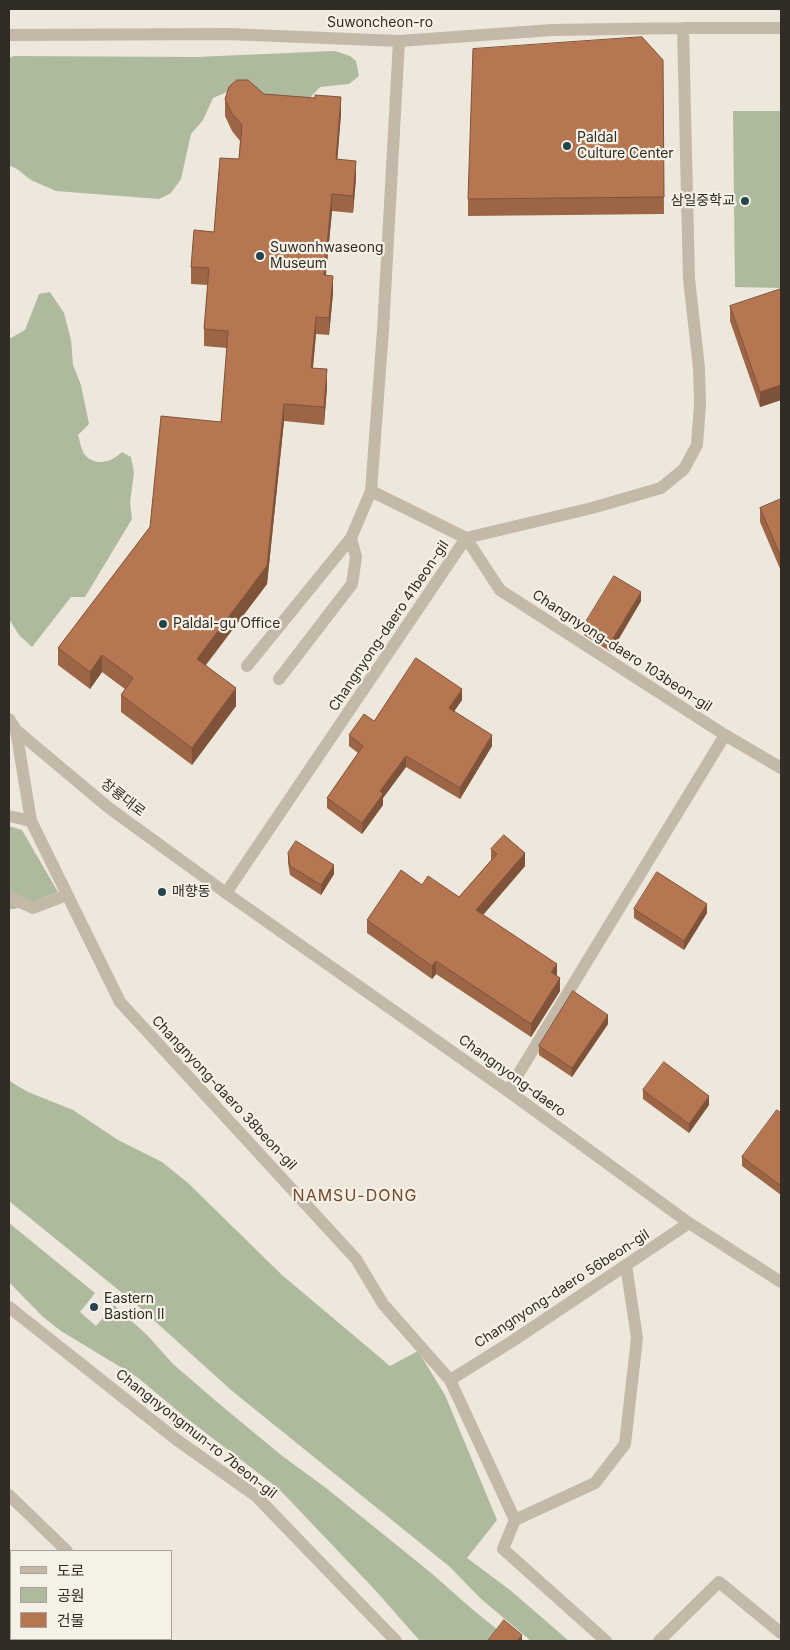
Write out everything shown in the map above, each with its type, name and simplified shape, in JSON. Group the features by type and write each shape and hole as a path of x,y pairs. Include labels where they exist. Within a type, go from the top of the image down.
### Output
{"street":[{"name":"Changnyong-daero 41beon-gil","path":"226,893 466,538 592,508 661,488 684,469 697,446 700,404 699,368 689,279 683,28"},
{"name":"Suwoncheon-ro","path":"9,35 228,34 400,41 552,30 781,28"},
{"path":"248,666 350,538 371,491 383,330 400,41"},
{"path":"371,491 466,538"},
{"path":"279,679 352,584 356,557 350,538"},
{"name":"Changnyong-daero 103beon-gil","path":"466,538 500,590 725,735 781,768"},
{"name":"창룡대로","path":"12,724 109,808 226,893"},
{"name":"Changnyong-daero 38beon-gil","path":"12,724 30,821 120,1002 356,1259 383,1304 450,1380 515,1520"},
{"path":"508,1090 725,735"},
{"path":"9,816 30,821"},
{"name":"Changnyong-daero","path":"226,893 508,1090 690,1223 781,1282"},
{"path":"9,897 33,908 67,895"},
{"name":"Changnyong-daero 56beon-gil","path":"450,1380 511,1342 690,1223"},
{"path":"606,1641 503,1549 515,1520 595,1484 626,1444 637,1338 626,1265"},
{"name":"Changnyongmun-ro 7beon-gil","path":"9,1307 177,1440 256,1496 396,1641"},
{"path":"9,1495 66,1550"},
{"path":"659,1641 719,1582 781,1633"}],"green space":[{"path":"335,51 350,56 356,61 359,76 349,84 320,87 309,99 299,105 234,89 213,98 203,120 191,134 181,179 171,193 159,199 56,191 31,180 9,165 9,58 14,56 195,57"},
{"path":"733,111 781,111 781,288 735,287"},
{"path":"50,292 64,313 71,340 73,365 81,385 89,424 78,435 82,448 89,459 99,462 109,461 122,452 131,457 134,473 130,502 132,519 85,597 71,597 32,647 19,635 9,619 9,339 25,330 39,294"},
{"path":"9,826 22,830 58,892 15,909 9,909"},
{"path":"9,1078 11,1082 28,1092 73,1110 118,1140 162,1162 188,1183 282,1275 390,1366 418,1351 445,1395 497,1520 467,1558 510,1590 569,1641 531,1641 480,1598 450,1567 231,1390 137,1305 9,1201"},
{"path":"9,1223 95,1293 80,1312 96,1326 114,1305 147,1335 173,1364 217,1402 281,1455 326,1488 430,1572 499,1631 491,1641 420,1641 376,1591 279,1489 185,1417 137,1377 61,1331 43,1317 9,1282"}],"building":[{"name":"Paldal Culture Center","path":"642,37 663,60 664,197 468,199 473,49"},
{"path":"237,80 248,80 264,94 315,98 315,95 341,97 336,159 356,161 353,196 332,194 324,275 333,276 329,318 316,317 311,368 327,369 324,407 284,404 267,566 197,659 236,688 192,748 121,695 133,678 102,655 90,672 58,648 150,527 161,416 221,422 228,331 204,329 209,268 191,267 194,230 214,232 220,158 239,159 242,125 232,114 225,99 229,87"},
{"path":"781,289 781,385 760,392 730,306"},
{"path":"781,499 781,557 760,508"},
{"path":"614,576 641,592 611,642 584,625"},
{"path":"416,658 462,689 449,708 492,735 460,788 406,756 380,791 383,794 362,823 327,798 363,746 349,735 364,714 374,721"},
{"path":"504,835 525,853 476,910 557,964 551,972 560,978 531,1024 436,961 432,966 367,920 401,870 422,885 428,876 459,897 497,854 491,849"},
{"path":"296,841 334,865 321,885 290,866 288,853"},
{"path":"657,872 707,904 684,941 634,909"},
{"path":"573,991 608,1015 572,1068 539,1046"},
{"path":"664,1062 709,1096 689,1124 643,1090"},
{"path":"777,1110 781,1113 781,1186 742,1157"},
{"path":"504,1620 522,1635 517,1641 488,1641"}],"place":[{"name":"Paldal Culture Center","path":"567,146"},
{"name":"삼일중학교","path":"745,201"},
{"name":"Suwonhwaseong Museum","path":"260,256"},
{"name":"Paldal-gu Office","path":"163,624"},
{"name":"매향동","path":"162,892"},
{"name":"Eastern Bastion II","path":"94,1307"}],"district":[{"name":"NAMSU-DONG","path":"355,1196"}]}
